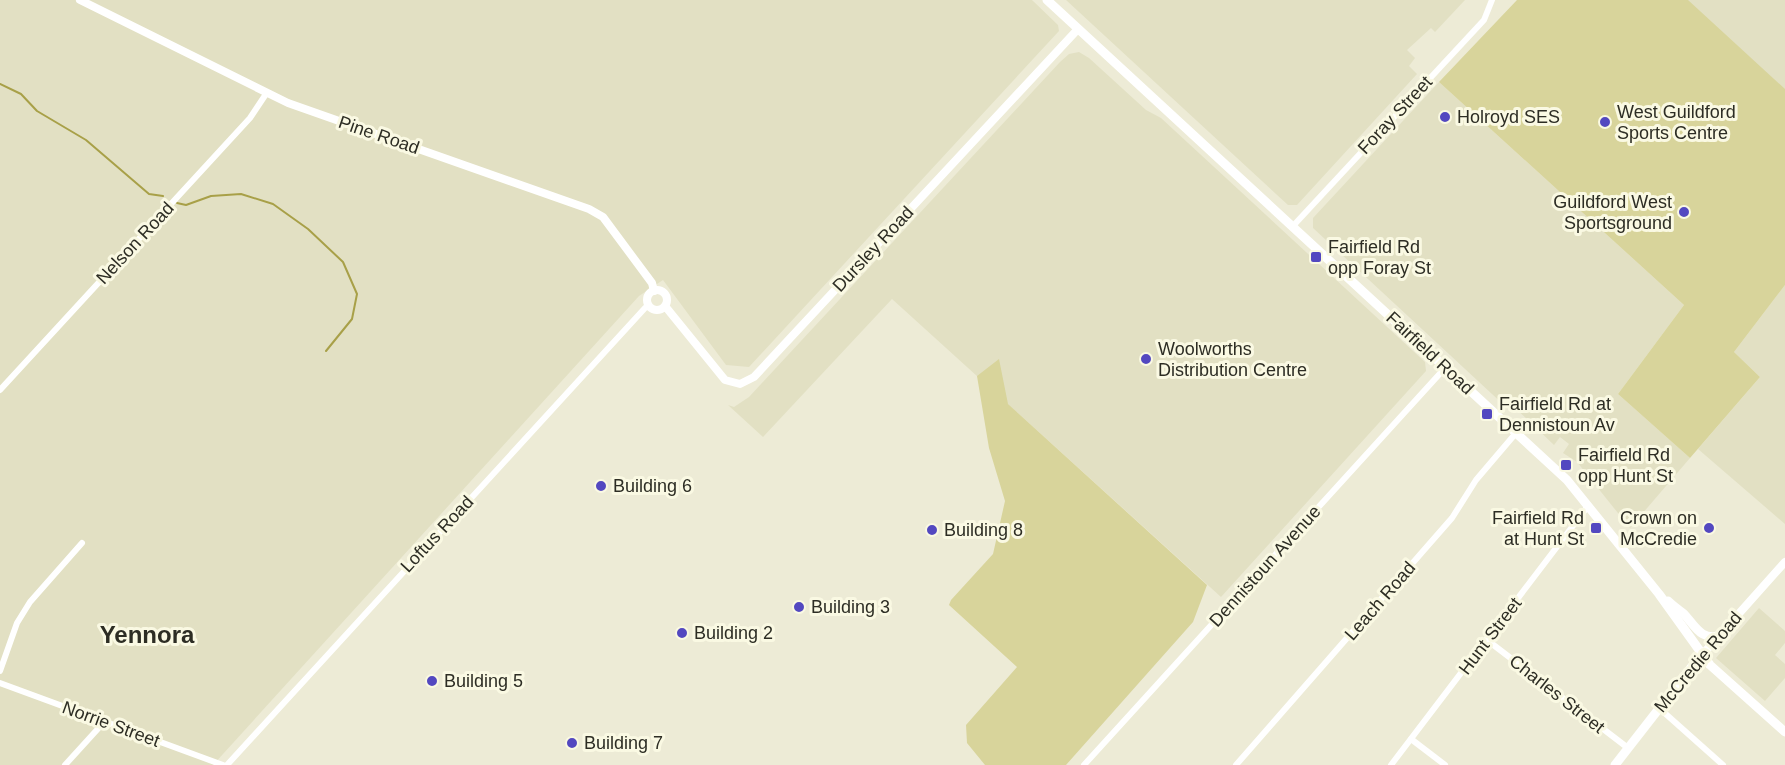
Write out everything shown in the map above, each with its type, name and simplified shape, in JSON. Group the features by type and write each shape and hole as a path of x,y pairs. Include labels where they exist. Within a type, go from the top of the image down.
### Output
{"main road":[{"name":"Fairfield Road","path":"1047,0 1567,480 1659,594 1713,668 1785,732"},
{"path":"1659,594 1684,614 1700,633 1712,637 1721,635"},
{"name":"McCredie Road","path":"1615,765 1702,655"}],"street":[{"name":"Pine Road","path":"80,0 288,103 590,208 603,217 652,283 654,291"},
{"name":"Foray Street","path":"1293,226 1484,20 1492,0"},
{"name":"Dursley Road","path":"665,306 725,380 740,384 754,376 1078,28"},
{"name":"Nelson Road","path":"0,390 250,118 266,94"},
{"path":"654,291 665,294 666,300 665,306 657,310 649,306 648,297 654,291"},
{"name":"Loftus Road","path":"225,765 649,306"},
{"name":"Dennistoun Avenue","path":"1084,765 1445,368"},
{"name":"Leach Road","path":"1236,765 1452,518 1476,480 1516,433"},
{"name":"Hunt Street","path":"1391,765 1588,506"},
{"path":"0,670 17,623 30,603 82,543"},
{"name":"McCredie Road","path":"1702,655 1785,562"},
{"name":"Charles Street","path":"1487,640 1628,748"},
{"name":"Norrie Street","path":"0,683 225,765"},
{"path":"1659,708 1723,765"},
{"path":"65,765 105,721"},
{"path":"1411,739 1445,765"}],"shaded area":[{"path":"0,0 1032,0 1058,25 1059,31 749,367 726,365 663,280 639,296 213,765 0,765"},
{"path":"1066,0 1465,0 1435,32 1431,28 1407,50 1415,58 1409,66 1417,74 1297,205 1288,205"},
{"name":"Guildford West Sportsground","path":"1517,0 1688,0 1785,89 1785,285 1734,352 1760,377 1690,458 1618,394 1684,305 1439,82"},
{"path":"1679,0 1785,0 1785,93"},
{"path":"1079,52 1089,58 1146,110 1161,118 1425,362 1426,371 1221,597 892,299 763,437 728,405 734,407 749,397 1060,62 1069,54"},
{"path":"1439,82 1684,305 1618,394 1690,458 1630,528 1577,462 1563,453 1569,444 1560,437 1554,445 1510,403 1506,407 1313,228 1313,218"},
{"path":"1785,285 1785,524 1698,449 1760,377 1734,352"},
{"path":"999,359 1008,404 1207,585 1193,622 1066,765 985,765 967,743 966,725 1017,667 949,605 993,554 1005,501 989,448 977,376"},
{"path":"1759,608 1785,631 1785,643 1775,655 1785,664 1785,678 1765,701 1716,658"}],"waterway":[{"path":"0,84 21,94 37,111 86,140 149,194 163,196"},
{"path":"177,203 186,205 211,196 241,194 273,204 308,229 343,262 357,294 352,319 326,351"}],"place":[{"name":"Holroyd SES","path":"1445,117"},
{"name":"West Guildford Sports Centre","path":"1605,122"},
{"name":"Guildford West Sportsground","path":"1684,212"},
{"name":"Fairfield Rd opp Foray St","path":"1316,257"},
{"name":"Woolworths Distribution Centre","path":"1146,359"},
{"name":"Fairfield Rd at Dennistoun Av","path":"1487,414"},
{"name":"Fairfield Rd opp Hunt St","path":"1566,465"},
{"name":"Building 6","path":"601,486"},
{"name":"Fairfield Rd at Hunt St","path":"1596,528"},
{"name":"Crown on McCredie","path":"1709,528"},
{"name":"Building 8","path":"932,530"},
{"name":"Building 3","path":"799,607"},
{"name":"Building 2","path":"682,633"},
{"name":"Building 5","path":"432,681"},
{"name":"Building 7","path":"572,743"}],"district":[{"name":"Yennora","path":"147,635"}]}
